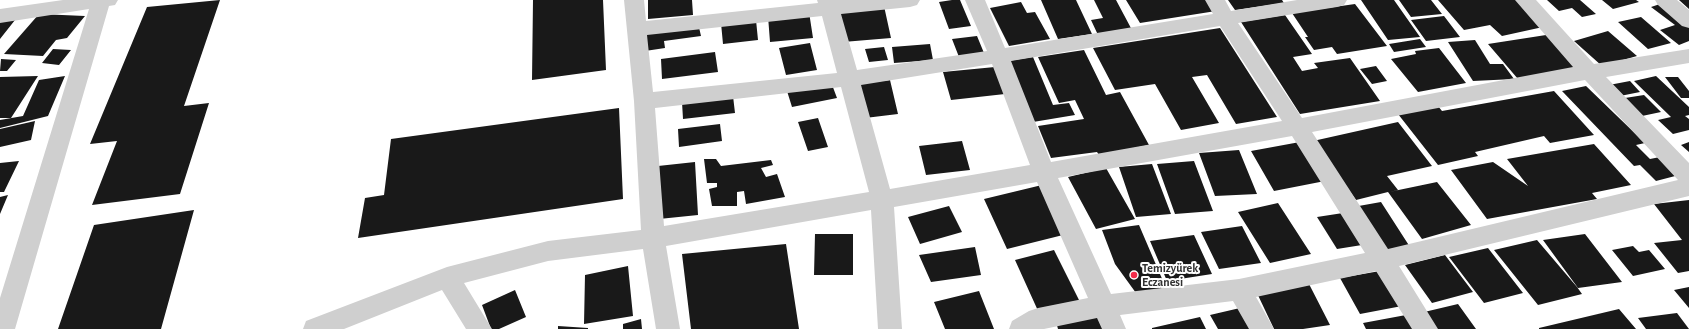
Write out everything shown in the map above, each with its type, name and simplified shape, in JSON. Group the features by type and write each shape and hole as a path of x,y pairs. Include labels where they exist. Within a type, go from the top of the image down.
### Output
{"street":[{"path":"634,0 644,101 652,238 668,329"},
{"path":"637,29 828,4 910,0"},
{"path":"975,0 999,56 1044,172 1114,329"},
{"path":"1215,0 1226,20 1297,127 1426,329"},
{"path":"644,101 848,79 1226,20 1337,0"},
{"path":"1525,0 1589,72 1689,177"},
{"path":"1665,0 1689,21"},
{"path":"0,16 104,1 3,329"},
{"path":"828,4 882,199 890,329"},
{"path":"315,329 447,277 548,251 652,238 1044,172 1297,127 1589,72 1689,56"},
{"path":"1021,329 1038,319 1103,306 1239,290 1382,260 1689,187"},
{"path":"447,277 480,329"},
{"path":"1239,290 1262,329"}],"building":[{"path":"220,0 184,106 209,103 180,194 92,205 117,141 90,144 147,7"},
{"path":"533,0 603,0 606,70 532,80"},
{"path":"648,0 692,0 693,15 648,19"},
{"path":"960,0 971,26 949,29 939,2"},
{"path":"1041,0 1076,0 1092,34 1058,39"},
{"path":"1094,0 1116,0 1132,30 1098,35 1091,20 1103,18"},
{"path":"1126,0 1209,0 1216,11 1140,23"},
{"path":"1228,0 1282,0 1284,3 1235,10"},
{"path":"1361,0 1394,0 1420,37 1388,40"},
{"path":"1399,0 1431,0 1442,14 1411,17"},
{"path":"1438,0 1516,0 1543,27 1502,36 1490,25 1464,30"},
{"path":"1547,0 1580,0 1596,14 1582,17 1572,8 1559,11"},
{"path":"1602,0 1636,0 1639,2 1613,9"},
{"path":"1679,0 1689,0 1689,9"},
{"path":"1021,2 1027,13 1035,12 1050,39 1009,46 990,8"},
{"path":"1355,4 1387,46 1337,54 1332,47 1314,50 1305,37 1308,37 1292,13"},
{"path":"1660,4 1689,27 1689,41 1679,45 1660,30 1675,25 1651,7"},
{"path":"884,6 891,38 843,42 838,10"},
{"path":"809,12 813,38 770,42 768,16"},
{"path":"39,14 85,16 67,38 56,40 43,56 4,54"},
{"path":"1285,15 1312,54 1293,57 1302,71 1318,68 1314,63 1350,58 1380,101 1300,114 1241,22"},
{"path":"1444,16 1460,37 1426,41 1411,20"},
{"path":"1641,17 1671,43 1648,49 1618,22"},
{"path":"0,20 15,20 0,39"},
{"path":"756,20 758,40 723,44 721,23"},
{"path":"698,23 701,36 664,41 665,48 645,51 643,32"},
{"path":"1220,28 1277,117 1236,124 1207,75 1192,77 1219,123 1181,130 1155,84 1115,90 1093,48"},
{"path":"1608,31 1637,56 1602,66 1574,41"},
{"path":"1546,35 1577,68 1518,79 1488,44"},
{"path":"977,36 984,53 959,57 952,39"},
{"path":"1420,39 1426,47 1394,52 1389,44"},
{"path":"1475,40 1490,64 1503,64 1514,79 1473,81 1448,42"},
{"path":"810,43 817,70 786,75 779,48"},
{"path":"930,44 933,60 894,63 892,47"},
{"path":"884,47 888,60 869,62 865,49"},
{"path":"1439,48 1466,83 1418,92 1391,59 1416,54 1415,51"},
{"path":"53,49 71,50 59,65 42,63"},
{"path":"1084,50 1106,95 1120,92 1149,145 1099,155 1097,152 1051,158 1038,126 1084,119 1075,100 1059,103 1038,57"},
{"path":"715,52 718,72 662,79 661,59"},
{"path":"1033,57 1053,105 1069,103 1075,115 1033,122 1008,61"},
{"path":"1,59 16,60 7,71 0,71"},
{"path":"1376,66 1387,81 1372,84 1360,69"},
{"path":"995,67 1005,94 951,100 943,72"},
{"path":"38,76 11,118 0,118 0,77"},
{"path":"65,76 48,116 0,128 0,120 23,116 39,80"},
{"path":"1656,76 1689,107 1689,115 1685,116 1689,119 1689,130 1673,134 1658,120 1671,117 1634,81"},
{"path":"1665,77 1678,77 1689,91 1689,98 1681,98"},
{"path":"890,80 898,114 865,118 858,84"},
{"path":"1630,81 1640,92 1620,96 1609,85"},
{"path":"831,82 837,98 792,107 787,91"},
{"path":"1586,86 1645,143 1636,145 1650,159 1660,157 1679,175 1656,181 1640,165 1634,166 1562,91"},
{"path":"1554,91 1594,135 1550,143 1544,136 1475,152 1478,156 1438,165 1398,114 1438,106 1442,111"},
{"path":"1644,95 1661,112 1642,116 1625,98"},
{"path":"733,96 735,113 683,119 682,102"},
{"path":"619,108 623,199 358,238 365,198 384,195 391,139"},
{"path":"818,118 828,147 808,151 798,122"},
{"path":"35,121 31,140 0,147 0,129"},
{"path":"1398,122 1432,166 1387,176 1398,190 1389,192 1437,182 1471,225 1422,239 1388,192 1356,200 1313,141"},
{"path":"720,124 722,141 679,147 678,129"},
{"path":"962,141 970,170 926,175 919,146"},
{"path":"1300,142 1325,181 1274,191 1251,151"},
{"path":"1689,142 1689,152 1681,145"},
{"path":"1594,144 1631,185 1592,193 1597,199 1487,219 1451,170 1493,162 1528,186 1507,159"},
{"path":"1239,150 1257,194 1215,196 1199,153"},
{"path":"704,159 716,159 721,166 771,160 773,165 761,168 766,177 777,174 785,197 746,204 744,191 737,192 737,206 712,206 709,189 717,187 717,183 707,183"},
{"path":"19,161 4,192 0,192 0,163"},
{"path":"1194,161 1213,211 1175,214 1157,164"},
{"path":"695,162 698,215 659,219 658,166"},
{"path":"1152,164 1171,214 1136,217 1119,167"},
{"path":"1106,168 1135,219 1096,229 1068,177"},
{"path":"1042,185 1067,234 1007,249 984,199"},
{"path":"8,195 0,214 0,197"},
{"path":"1689,200 1689,271 1678,273 1654,243 1682,240 1654,204"},
{"path":"1381,202 1410,247 1381,252 1353,207"},
{"path":"1278,203 1311,254 1270,263 1238,212"},
{"path":"949,206 962,232 920,244 908,217"},
{"path":"194,210 161,329 58,329 94,225"},
{"path":"1343,213 1362,245 1337,249 1317,217"},
{"path":"1139,225 1166,288 1136,293 1115,264 1102,230"},
{"path":"1242,226 1261,263 1219,269 1201,232"},
{"path":"815,234 853,234 853,275 814,275"},
{"path":"1585,234 1622,282 1578,288 1543,240"},
{"path":"1194,235 1212,274 1167,281 1150,241"},
{"path":"1537,240 1582,294 1538,305 1494,250"},
{"path":"786,244 799,329 691,329 682,254"},
{"path":"1633,246 1639,252 1649,250 1665,269 1633,276 1612,250"},
{"path":"975,247 981,275 931,282 919,255"},
{"path":"1488,248 1523,293 1484,303 1449,257"},
{"path":"1054,250 1080,302 1039,313 1015,260"},
{"path":"1445,255 1473,292 1432,303 1405,265"},
{"path":"628,266 633,316 584,324 585,275"},
{"path":"1380,271 1402,306 1360,314 1340,278"},
{"path":"1309,284 1330,325 1303,329 1274,329 1256,291"},
{"path":"1689,287 1689,308 1674,290"},
{"path":"515,290 526,317 499,329 491,329 482,305"},
{"path":"979,291 994,329 945,329 934,302"},
{"path":"1458,304 1476,329 1431,329 1420,313"},
{"path":"1240,308 1252,329 1218,329 1210,315"},
{"path":"1619,309 1636,329 1539,329 1539,328"},
{"path":"1677,313 1689,329 1646,329 1638,318"},
{"path":"1099,315 1104,329 1058,329 1056,322"},
{"path":"1406,315 1415,329 1366,329 1363,323"},
{"path":"1200,317 1206,329 1152,329 1152,328"},
{"path":"641,319 642,329 623,329 623,324"},
{"path":"558,326 588,328 588,329 558,329"}],"place":[{"name":"Temizyürek Eczanesi","path":"1134,275"}]}
